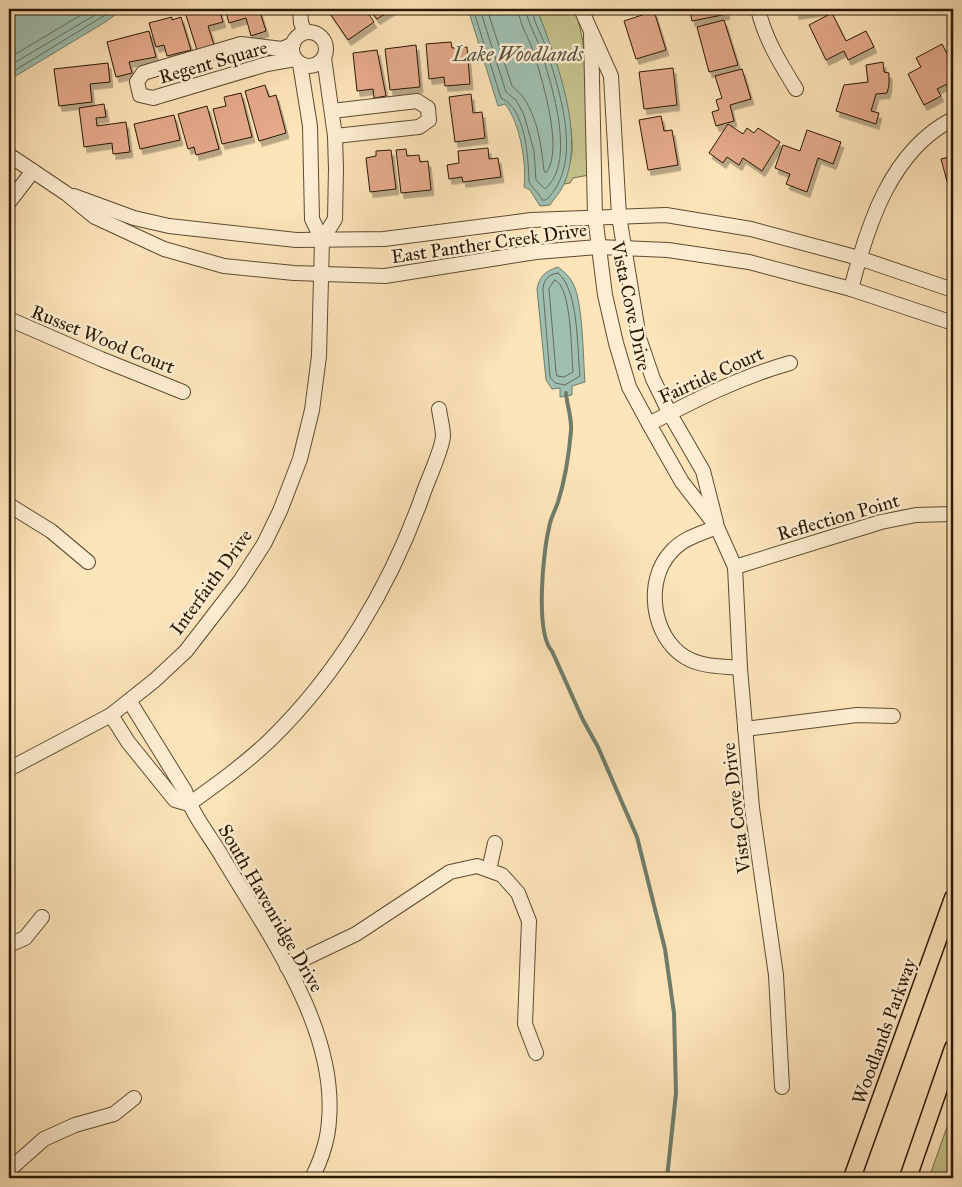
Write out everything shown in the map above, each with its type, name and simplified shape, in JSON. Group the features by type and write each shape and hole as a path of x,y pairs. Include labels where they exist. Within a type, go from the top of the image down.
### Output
{"main road":[{"name":"Woodlands Parkway","path":"852,1178 953,898"},
{"path":"908,1178 953,1048"}],"street":[{"path":"300,9 301,23 305,32"},
{"path":"581,9 591,35"},
{"path":"758,9 772,50 796,89"},
{"path":"305,32 316,33 324,41 326,52 324,58 335,136 335,219 322,240 312,219 310,126 293,44 305,32"},
{"name":"Vista Cove Drive","path":"591,35 611,76 619,216 639,338 653,379 670,414 703,471 717,527 735,567 740,668 752,808 776,975 782,1087"},
{"name":"Vista Cove Drive","path":"591,35 594,78 595,216 598,246 616,343 629,387 649,424 682,482 717,527"},
{"name":"Regent Square","path":"293,44 282,49 241,44 144,73 137,82 140,94 153,98 266,64 298,61"},
{"path":"298,61 311,66 324,58"},
{"path":"332,111 417,101 428,108 429,120 419,127 335,136"},
{"path":"851,289 871,222 891,181 906,159 926,140 953,119"},
{"name":"East Panther Creek Drive","path":"9,155 67,194 95,217 164,249 224,266 321,275 385,276 536,252 598,246 668,250 749,262 851,289 953,323"},
{"path":"9,202 33,171"},
{"name":"East Panther Creek Drive","path":"67,194 134,218 169,226 229,234 322,240 384,239 531,220 595,216 666,215 751,229 859,258 953,290"},
{"name":"Interfaith Drive","path":"9,769 111,715 130,702 186,651 216,614 264,544 300,459 312,410 318,364 322,240"},
{"name":"Russet Wood Court","path":"9,319 100,359 183,392"},
{"name":"Fairtide Court","path":"649,424 718,389 761,371 790,363"},
{"path":"189,804 235,770 270,740 304,703 368,615 390,574 417,511 443,436 439,409"},
{"path":"9,505 51,531 88,562"},
{"name":"Reflection Point","path":"735,567 882,522 916,515 953,514"},
{"path":"717,527 682,541 669,553 656,583 657,618 662,634 671,647 686,658 706,665 740,668"},
{"name":"South Havenridge Drive","path":"130,702 185,790 189,804 212,838 287,967 314,1028 328,1077 330,1099 328,1128 322,1155 312,1178"},
{"name":"South Havenridge Drive","path":"111,715 128,742 175,800 189,804"},
{"path":"745,729 857,715 893,716"},
{"path":"489,870 495,843"},
{"path":"287,967 364,929 450,872 477,866 489,870 502,875 518,894 529,921 525,1024 536,1053"},
{"path":"9,945 25,938 42,918"},
{"path":"9,1170 44,1139 75,1125 114,1114 134,1098"}],"shaded area":[{"path":"537,9 575,9 584,51 589,112 589,175 573,178 570,183 564,184 572,151 569,118 554,60"},
{"path":"953,1110 953,1178 929,1178"}],"water":[{"path":"9,9 123,9 107,21 9,80"},
{"name":"Lake Woodlands","path":"468,9 537,9 566,97 572,144 570,166 562,189 550,205 540,206 530,190 524,187 523,156 515,121 505,104 498,106"},
{"path":"558,267 574,285 578,297 585,382 572,386 572,395 560,397 560,388 552,389 546,380 537,289 539,281 544,275"}],"building":[{"path":"184,9 219,9 223,22 208,26 214,45 197,50"},
{"path":"225,9 259,9 266,31 251,36 246,18 229,23"},
{"path":"327,9 365,9 374,22 348,40"},
{"path":"369,9 393,9 377,19"},
{"path":"726,9 727,14 692,21 690,11"},
{"path":"795,9 823,9 824,10 796,14"},
{"path":"654,11 666,50 636,59 624,21"},
{"path":"832,13 846,41 866,31 874,47 848,60 844,51 826,60 809,25"},
{"path":"172,17 172,20 181,17 191,50 167,56 164,45 156,47 149,23"},
{"path":"724,20 738,65 709,72 697,27"},
{"path":"149,31 156,57 129,62 132,73 116,77 107,42"},
{"path":"451,42 452,48 467,47 470,84 445,86 444,77 429,79 426,44"},
{"path":"942,44 953,65 953,87 949,89 947,84 937,89 941,96 924,105 908,74 921,67 916,58"},
{"path":"416,45 420,87 390,90 385,49"},
{"path":"377,50 386,96 374,98 373,89 357,91 353,53"},
{"path":"883,62 884,72 889,73 889,85 887,93 876,94 871,111 879,113 876,124 836,111 844,85 868,82 866,65"},
{"path":"108,63 110,82 90,84 92,102 59,106 54,69"},
{"path":"673,68 677,105 644,109 639,72"},
{"path":"742,69 751,99 730,105 734,121 716,126 712,112 719,110 716,100 722,98 715,76"},
{"path":"265,85 269,97 276,95 286,133 259,141 245,91"},
{"path":"241,93 252,137 222,144 213,109 226,106 224,97"},
{"path":"471,94 473,113 482,112 485,138 455,142 449,97"},
{"path":"104,104 106,117 96,118 97,126 126,122 130,152 113,154 112,143 84,147 79,108"},
{"path":"207,106 219,149 196,155 194,147 188,149 178,114"},
{"path":"174,115 180,140 140,149 134,124"},
{"path":"661,116 664,131 672,130 678,165 648,170 639,120"},
{"path":"728,124 743,134 747,128 754,133 758,128 780,142 762,171 743,158 739,165 727,157 723,163 709,153"},
{"path":"807,130 841,142 833,164 818,158 807,192 786,184 790,174 775,168 783,145 800,151"},
{"path":"488,148 489,159 498,158 501,177 463,182 462,177 449,179 447,165 459,163 458,151"},
{"path":"406,149 407,156 419,155 420,162 428,161 431,190 401,193 396,150"},
{"path":"391,150 396,189 370,192 366,158 376,156 376,151"},
{"path":"953,156 953,185 948,185 941,159"}],"waterway":[{"path":"566,393 571,431 565,476 558,502 551,518 547,539 542,592 544,628 547,642 583,720 598,747 637,837 665,949 674,1013 676,1093 667,1178"}]}
